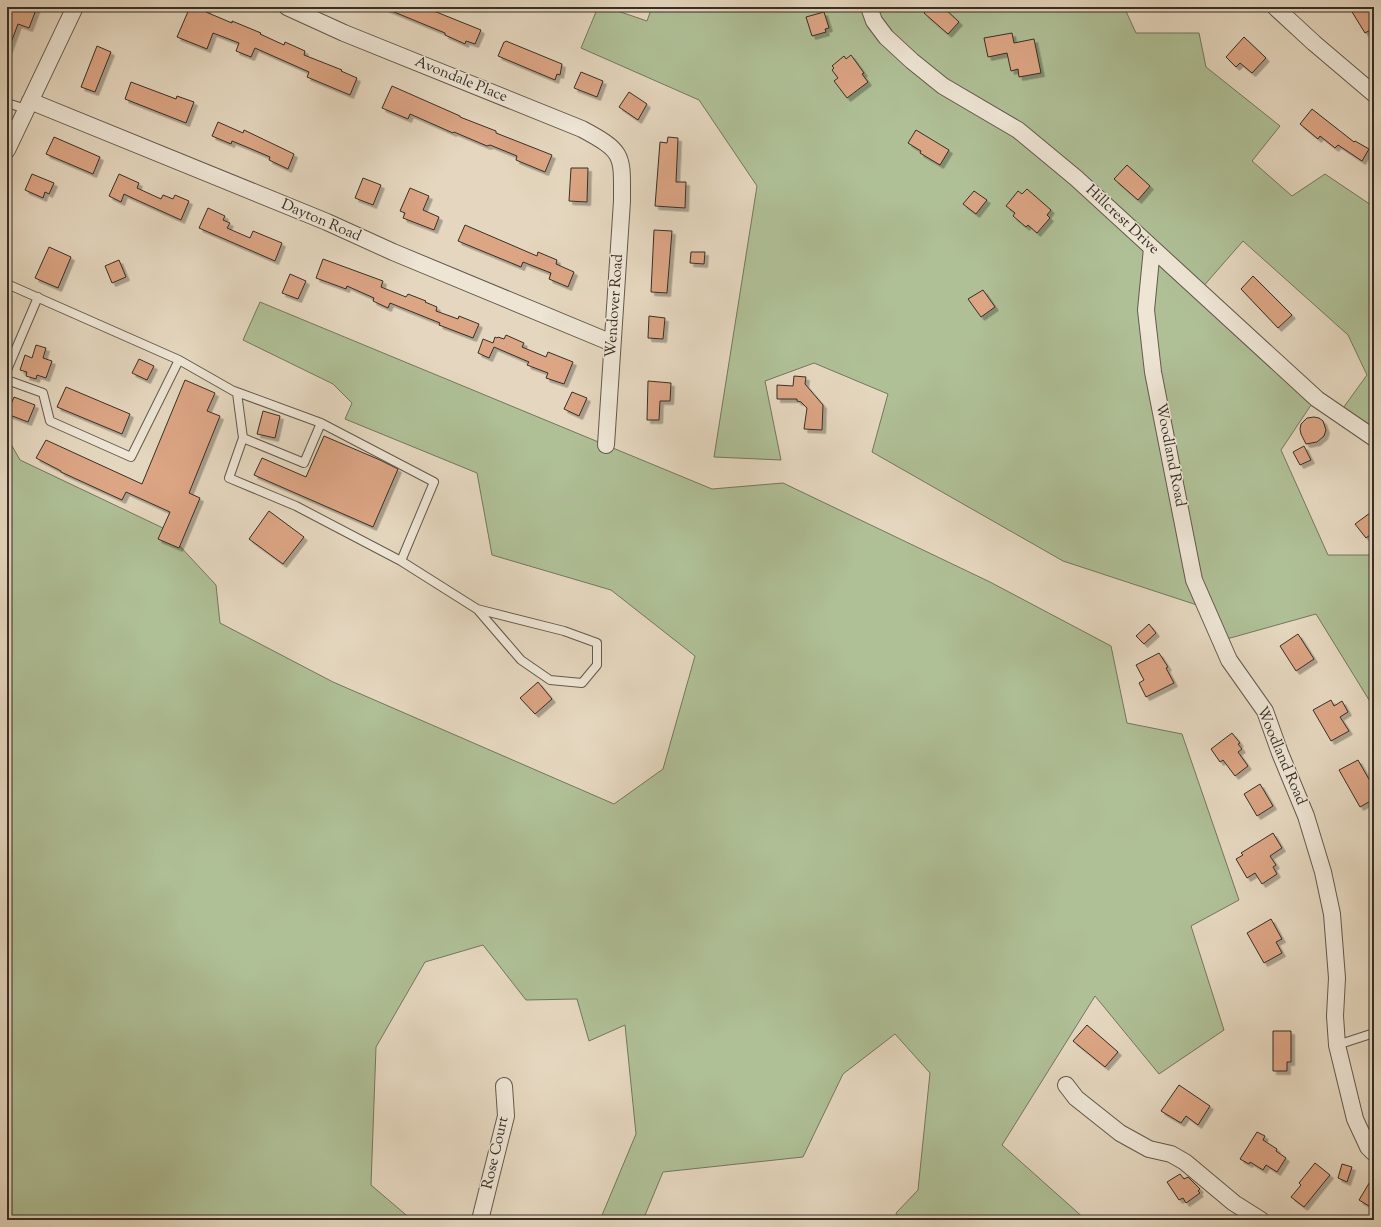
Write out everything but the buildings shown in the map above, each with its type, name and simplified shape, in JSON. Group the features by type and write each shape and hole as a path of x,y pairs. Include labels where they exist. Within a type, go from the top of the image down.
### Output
{"street":[{"path":"7,150 75,7"},
{"name":"Avondale Place","path":"287,7 344,33 582,129 606,142 617,152 622,167"},
{"name":"Hillcrest Drive","path":"868,7 874,21 886,36 912,61 943,86 1018,130 1076,178 1317,399 1374,438"},
{"path":"1275,7 1314,43 1374,94"},
{"name":"Dayton Road","path":"28,105 327,222 400,255 612,343"},
{"name":"Wendover Road","path":"606,444 622,201 622,167"},
{"name":"Woodland Road","path":"1152,248 1146,310 1153,372 1194,580 1229,660 1265,711 1280,753 1306,816 1323,872 1332,914 1337,978 1335,1016 1337,1045 1355,1119 1368,1147 1374,1153"},
{"path":"1066,1085 1076,1098 1120,1133 1148,1149 1171,1154 1185,1162 1234,1203 1261,1220"},
{"name":"Rose Court","path":"480,1220 506,1116 504,1086"}],"lane":[{"path":"7,103 28,105"},
{"path":"7,284 179,360 233,391 321,423 434,482 401,561"},
{"path":"7,370 38,297"},
{"path":"7,380 42,393 50,421 131,457 179,360"},
{"path":"233,391 237,393 243,438 229,478 296,506 401,561 477,609 521,660 550,680 582,683 597,664 597,643 564,631 477,609"},
{"path":"243,438 304,463 321,423"},
{"path":"1337,1045 1374,1033"}],"green space":[{"path":"598,7 606,7 647,21 652,7 1124,7 1136,33 1199,33 1206,67 1280,126 1252,161 1292,196 1325,174 1374,207 1374,442 1338,415 1367,375 1348,335 1243,241 1201,289 1317,396 1281,450 1328,555 1374,555 1374,708 1316,614 1216,642 1200,606 1063,561 872,452 888,394 814,363 765,381 781,460 714,457 757,186 699,100 581,48"},
{"path":"260,302 712,489 783,483 990,582 1111,646 1127,723 1182,734 1239,900 1191,926 1224,1030 1159,1074 1095,996 1002,1145 1086,1220 898,1220 896,1213 918,1190 930,1073 895,1034 843,1074 803,1157 663,1172 643,1220 600,1220 636,1134 625,1025 589,1041 577,999 526,1000 483,945 425,962 376,1047 371,1185 412,1220 7,1220 7,437 20,460 163,528 216,585 220,623 333,682 614,804 663,769 695,656 611,590 492,555 477,473 345,419 352,403 333,384 243,340"}]}
